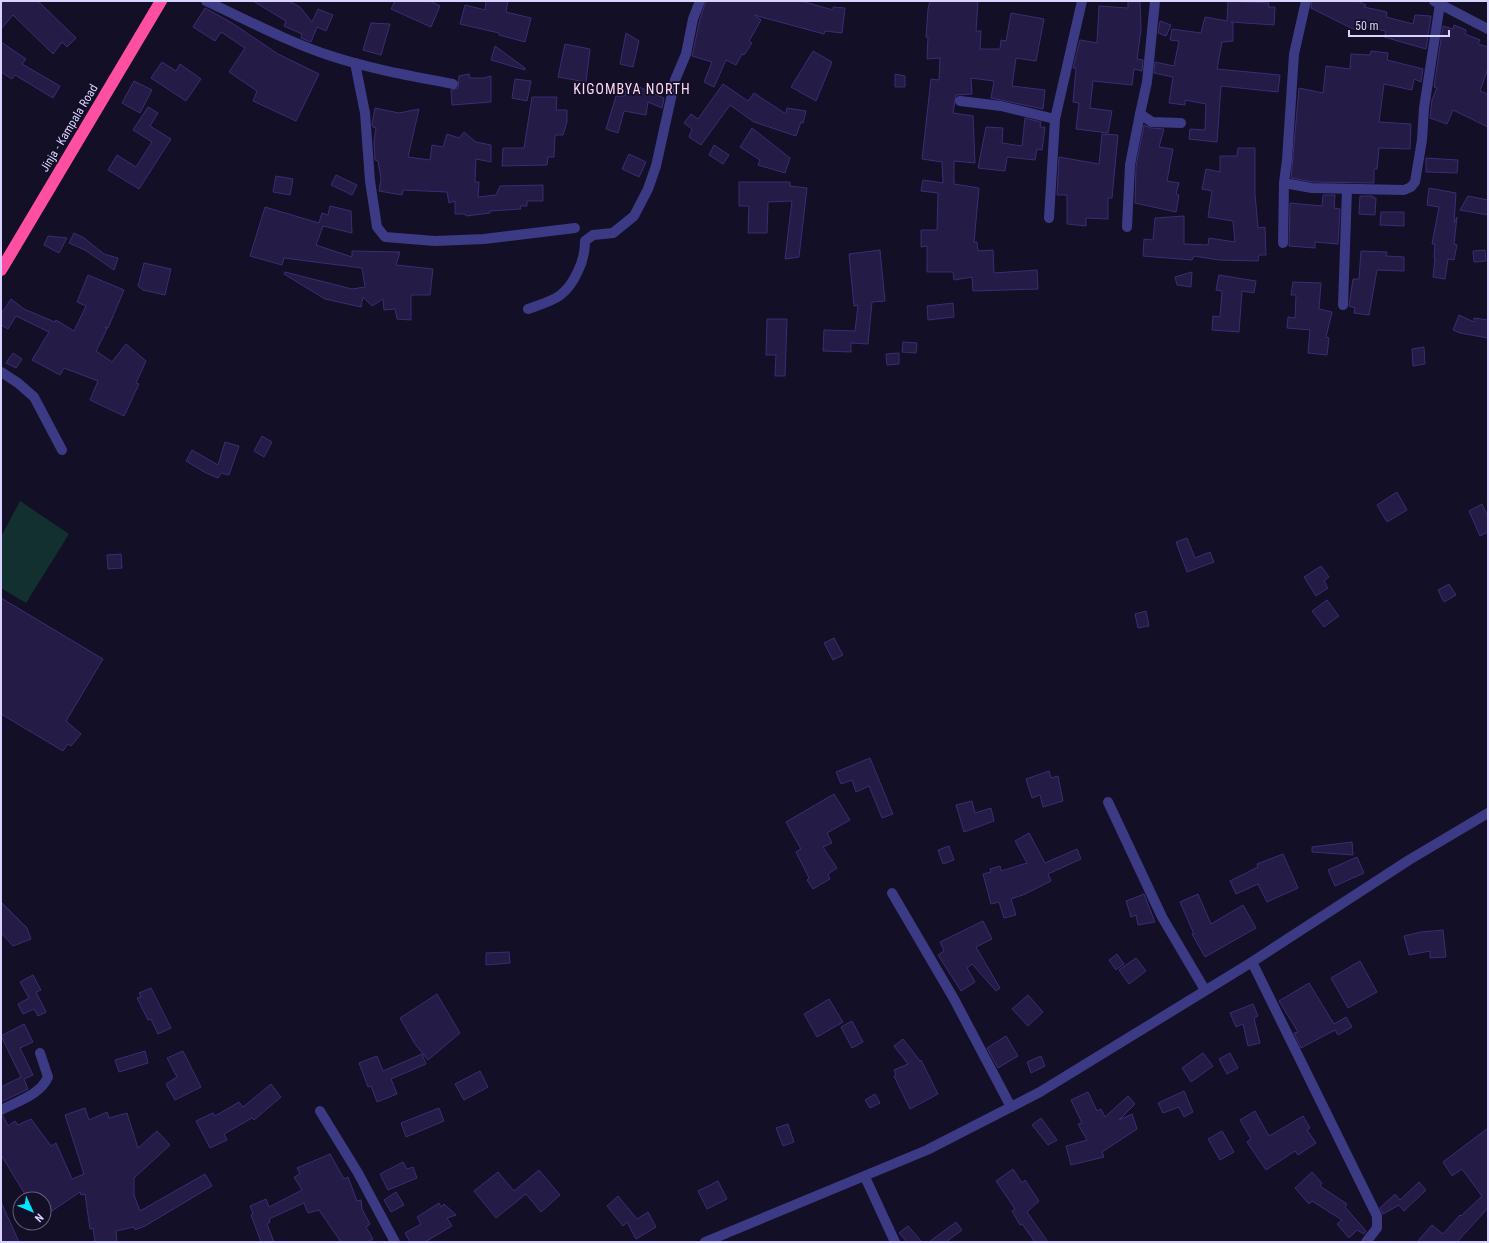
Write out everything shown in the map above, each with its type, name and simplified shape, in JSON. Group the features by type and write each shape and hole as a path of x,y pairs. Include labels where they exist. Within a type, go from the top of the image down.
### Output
{"highway":[{"name":"Jinja - Kampala Road","path":"1,270 161,1"}],"street":[{"path":"206,1 306,47 355,63 453,84"},
{"path":"528,309 552,300 571,287 585,254 585,241 593,235 613,233 634,216 648,189 656,166 675,80 686,54 693,19 700,1"},
{"path":"1049,218 1055,119 1082,1"},
{"path":"1127,227 1130,166 1147,82 1155,1"},
{"path":"1283,243 1284,183 1287,160 1294,54 1306,1"},
{"path":"1284,183 1312,188 1347,189 1404,190 1411,186 1415,182 1437,2 1488,29"},
{"path":"355,63 364,113 370,180 377,227 385,237 435,241 484,239 575,228"},
{"path":"960,101 1001,106 1055,119"},
{"path":"1140,114 1152,122 1181,123"},
{"path":"1343,305 1347,189"},
{"path":"1,372 18,383 34,397 62,450"},
{"path":"1108,802 1162,917 1205,990"},
{"path":"705,1242 865,1177 927,1150 1040,1092 1252,962 1409,860 1488,813"},
{"path":"892,893 954,999 1012,1107"},
{"path":"1252,962 1377,1216 1377,1228 1366,1242"},
{"path":"1,1110 38,1092 45,1085 48,1076 40,1053"},
{"path":"320,1111 358,1173 395,1242"},
{"path":"865,1177 895,1242"}],"green space":[{"path":"20,501 69,534 26,603 1,588 1,537"}],"building":[{"path":"1,1 38,1 76,38 67,47 62,42 53,54 13,15 1,29"},
{"path":"253,1 289,1 300,7 312,22 318,9 333,15 326,31 317,27 311,42 301,38 302,34 284,26 286,21"},
{"path":"395,1 430,1 440,6 431,27 391,9"},
{"path":"486,1 508,1 506,12 531,18 525,42 499,35 499,33 460,24 465,5 485,10"},
{"path":"706,1 801,1 833,10 833,7 845,8 842,33 825,31 824,34 754,15 761,20 749,41 752,43 744,55 742,54 736,65 726,60 714,87 704,82 712,62 692,56 700,19"},
{"path":"930,1 978,1 976,31 981,31 980,49 1000,49 1001,40 1006,41 1011,13 1044,19 1036,61 1016,58 1012,86 1045,90 1043,109 991,98 994,81 971,78 972,94 956,95 953,113 973,116 975,163 954,161 954,184 979,188 974,242 977,242 978,251 993,250 994,273 1037,270 1038,289 973,291 972,277 954,280 953,272 927,272 927,246 921,247 921,230 937,230 938,193 921,191 923,180 943,183 942,162 922,159 931,79 939,80 940,58 927,59 928,37 926,37"},
{"path":"1128,1 1140,1 1141,30 1137,59 1143,60 1142,71 1134,69 1132,85 1093,81 1090,108 1112,111 1108,133 1076,129 1079,103 1073,102 1076,68 1073,68 1080,40 1097,43 1099,6 1128,8"},
{"path":"1228,1 1269,3 1268,7 1275,7 1274,25 1231,22 1233,23 1233,41 1222,42 1217,69 1280,75 1278,92 1221,86 1217,142 1189,139 1190,129 1205,130 1206,104 1185,100 1185,105 1169,103 1173,77 1154,73 1155,62 1174,66 1179,41 1170,40 1172,29 1201,33 1205,17 1227,21"},
{"path":"1312,1 1358,1 1366,5 1364,7 1387,12 1386,17 1413,24 1415,15 1431,16 1426,49 1384,37 1386,31 1360,26 1360,30 1353,29 1311,8"},
{"path":"205,8 232,23 278,54 319,74 296,121 253,101 257,91 229,72 245,48 221,32 215,41 193,27"},
{"path":"1160,21 1171,25 1166,36 1158,33"},
{"path":"371,23 390,24 381,55 363,50"},
{"path":"1454,25 1466,30 1465,34 1480,40 1478,44 1488,47 1488,68 1480,91 1488,94 1488,127 1453,110 1447,124 1430,118 1432,100 1437,88 1434,87 1443,26 1453,29"},
{"path":"626,33 639,41 633,67 620,64"},
{"path":"1,42 26,59 22,64 60,86 53,98 15,75 12,79 1,72"},
{"path":"565,44 590,49 586,82 558,77"},
{"path":"495,46 525,68 525,70 491,60"},
{"path":"813,51 832,62 816,101 791,87"},
{"path":"1371,51 1388,53 1387,60 1423,69 1421,82 1414,79 1412,90 1384,84 1379,122 1411,124 1410,149 1379,148 1377,169 1374,169 1374,183 1313,182 1291,178 1299,88 1323,93 1326,66 1350,69 1351,54 1370,55"},
{"path":"162,62 176,71 180,64 201,79 186,101 151,78"},
{"path":"469,74 470,78 484,78 491,76 491,102 452,105 451,90 458,88 459,76"},
{"path":"895,74 905,76 905,87 895,87"},
{"path":"515,79 531,81 527,101 512,98"},
{"path":"134,81 152,90 140,113 122,103"},
{"path":"628,82 664,98 662,108 648,102 646,115 624,111 618,133 606,129 616,96 625,96 626,92 624,91"},
{"path":"723,84 748,101 754,93 786,114 787,108 806,111 803,123 801,122 796,136 754,122 730,105 701,145 689,137 692,129 684,123 691,114 698,119"},
{"path":"532,97 557,97 556,110 567,110 567,122 563,135 555,135 554,157 548,157 547,165 502,166 503,148 524,148"},
{"path":"148,107 158,113 150,126 171,139 139,189 108,170 117,155 136,167 152,142 133,130"},
{"path":"375,108 399,113 419,109 408,157 430,160 432,145 443,147 447,134 459,138 464,132 476,142 491,145 491,162 476,159 475,182 479,182 478,197 496,195 500,186 543,185 543,201 527,201 527,206 520,206 521,209 490,211 490,213 466,216 465,214 455,214 455,201 449,203 447,192 403,190 402,195 379,191 381,179 378,161 375,160 374,141 376,128 373,127 372,124"},
{"path":"1025,118 1041,122 1040,127 1045,127 1042,150 1037,149 1035,160 1007,157 1005,171 978,168 986,127 1003,128 1002,143 1022,146"},
{"path":"1144,125 1151,128 1164,129 1159,147 1173,149 1167,181 1179,183 1176,194 1179,195 1176,212 1135,203 1136,166"},
{"path":"752,128 790,158 785,173 758,165 760,160 740,147"},
{"path":"1102,134 1118,135 1112,198 1108,198 1108,219 1086,218 1086,226 1067,224 1067,195 1057,195 1059,157 1099,164"},
{"path":"714,145 729,155 723,164 709,155"},
{"path":"1238,148 1255,148 1255,194 1258,228 1265,227 1266,255 1259,255 1258,261 1219,260 1194,256 1192,260 1143,256 1144,239 1153,240 1155,218 1184,216 1184,244 1208,245 1209,238 1235,242 1233,221 1208,217 1212,191 1202,189 1206,169 1220,172 1220,156 1237,156"},
{"path":"629,154 646,162 639,177 622,169"},
{"path":"1426,158 1458,160 1457,173 1426,172"},
{"path":"336,175 357,185 352,195 331,185"},
{"path":"276,176 293,179 290,195 273,192"},
{"path":"739,182 790,182 790,186 807,188 799,257 785,259 792,201 768,202 767,233 748,233 749,206 739,206"},
{"path":"1429,188 1456,193 1454,223 1457,217 1454,244 1457,245 1454,260 1448,259 1445,279 1433,277 1435,244 1432,244 1439,207 1427,205"},
{"path":"1323,195 1335,195 1334,208 1340,209 1338,244 1315,242 1315,248 1289,246 1290,203 1322,206"},
{"path":"1360,196 1373,196 1373,198 1376,198 1375,215 1359,214"},
{"path":"1468,196 1488,200 1488,215 1460,210"},
{"path":"330,206 351,211 352,233 323,226 316,245 352,257 352,251 400,252 396,265 433,269 430,295 411,295 411,320 397,319 395,309 384,310 383,299 372,306 363,297 361,307 325,299 284,274 285,272 352,289 365,287 362,268 284,258 282,265 250,256 265,207 319,223 322,213 328,215"},
{"path":"1381,212 1404,212 1404,226 1380,225"},
{"path":"74,233 84,238 104,254 118,258 114,270 85,250 69,243"},
{"path":"48,236 67,238 59,253 44,245"},
{"path":"880,250 885,301 872,302 868,344 851,343 851,352 823,351 824,330 855,331 858,305 854,306 849,254"},
{"path":"1485,250 1486,261 1474,262 1473,251"},
{"path":"1361,251 1387,252 1386,256 1404,257 1404,271 1377,270 1369,315 1354,313 1355,308 1349,306 1353,279 1359,279"},
{"path":"144,263 171,269 165,295 143,290 138,286"},
{"path":"1192,272 1191,287 1177,285 1175,277"},
{"path":"88,275 124,290 108,328 105,327 107,329 96,351 112,362 126,344 146,361 136,383 139,384 124,416 90,400 98,381 64,368 60,375 32,360 49,332 16,316 8,329 1,325 1,314 11,299 24,309 55,322 56,320 74,331 86,306 77,302"},
{"path":"1219,275 1256,281 1254,293 1242,291 1239,332 1212,330 1213,316 1220,317 1222,291 1216,290"},
{"path":"1293,282 1321,283 1319,309 1332,312 1326,337 1329,338 1327,355 1308,353 1310,330 1287,328 1288,317 1295,318 1296,295 1291,295"},
{"path":"953,303 954,317 928,320 927,306"},
{"path":"1459,315 1474,322 1474,318 1488,320 1488,338 1460,333 1453,330"},
{"path":"767,319 787,319 785,376 775,376 776,355 766,355"},
{"path":"903,342 917,343 916,353 902,352"},
{"path":"1424,347 1425,364 1413,366 1412,349"},
{"path":"13,353 22,359 16,368 6,363"},
{"path":"899,353 899,364 887,365 886,354"},
{"path":"262,436 272,442 264,457 254,451"},
{"path":"225,442 239,446 229,475 221,473 218,478 206,473 186,461 192,450 218,465"},
{"path":"1397,492 1407,510 1387,522 1377,505"},
{"path":"1482,504 1488,517 1488,532 1480,536 1469,511"},
{"path":"1187,538 1195,558 1210,552 1214,562 1187,572 1176,542"},
{"path":"121,554 122,568 108,569 107,555"},
{"path":"1321,566 1329,577 1324,581 1328,588 1316,596 1304,577"},
{"path":"1449,584 1456,595 1444,602 1438,590"},
{"path":"1,598 103,659 66,721 81,734 71,746 68,744 63,751 1,714"},
{"path":"1327,600 1339,616 1324,627 1312,611"},
{"path":"1146,611 1149,626 1138,628 1135,614"},
{"path":"834,638 843,655 833,660 824,643"},
{"path":"870,758 893,814 882,818 869,786 856,792 852,780 841,784 836,772"},
{"path":"1049,771 1051,778 1058,776 1063,801 1043,807 1040,795 1032,798 1026,779"},
{"path":"834,794 850,820 827,833 832,843 823,847 837,868 828,874 830,879 813,889 807,880 809,878 796,852 801,849 786,822"},
{"path":"972,801 975,813 991,808 994,821 964,832 956,805"},
{"path":"1029,833 1045,863 1077,849 1081,859 1048,874 1051,881 1023,895 1011,899 1016,915 1004,918 999,902 991,904 983,874 991,872 990,869 1000,866 1001,871 1027,863 1015,841"},
{"path":"1352,842 1353,855 1312,852 1312,847"},
{"path":"949,846 954,860 943,864 938,850"},
{"path":"1283,854 1298,888 1267,902 1258,884 1236,894 1230,881 1258,867 1257,864"},
{"path":"1357,857 1364,873 1335,886 1328,870"},
{"path":"1144,894 1155,922 1138,925 1136,915 1131,917 1126,901"},
{"path":"1198,894 1211,924 1243,905 1256,928 1205,957 1192,934 1194,934 1180,902"},
{"path":"1,902 27,928 31,939 13,946 1,933"},
{"path":"983,921 992,939 976,947 1000,988 996,991 972,964 967,968 975,982 961,991 938,955 944,951 940,942"},
{"path":"1443,930 1446,957 1430,958 1430,951 1409,955 1404,936 1421,932"},
{"path":"509,952 510,963 486,965 486,953"},
{"path":"1117,954 1124,964 1116,970 1109,960"},
{"path":"1136,958 1146,971 1129,984 1119,970"},
{"path":"1360,961 1377,992 1348,1008 1331,978"},
{"path":"33,975 41,990 36,992 46,1012 38,1016 34,1009 23,1014 18,1004 29,998 20,982"},
{"path":"1309,983 1334,1024 1346,1017 1352,1027 1338,1035 1335,1030 1301,1048 1294,1033 1298,1032 1279,1001"},
{"path":"151,988 171,1028 158,1034 151,1019 148,1020 137,998 141,997 139,993"},
{"path":"437,994 460,1033 428,1060 415,1044 400,1018"},
{"path":"1028,995 1043,1012 1028,1026 1012,1009"},
{"path":"829,999 843,1022 817,1037 804,1014"},
{"path":"1253,1004 1258,1016 1254,1018 1260,1043 1248,1046 1243,1024 1236,1027 1230,1013"},
{"path":"852,1021 863,1042 852,1048 841,1027"},
{"path":"24,1024 33,1042 20,1048 33,1075 24,1079 28,1089 1,1102 1,1087 21,1077 1,1036"},
{"path":"1006,1036 1018,1056 998,1068 987,1048"},
{"path":"903,1039 920,1061 921,1060 938,1094 910,1109 894,1076 896,1075 894,1070 908,1064 894,1046"},
{"path":"145,1051 148,1063 119,1072 115,1060"},
{"path":"183,1051 201,1087 175,1100 166,1084 177,1077 167,1058"},
{"path":"1203,1053 1213,1066 1191,1082 1182,1068"},
{"path":"1230,1053 1238,1068 1227,1074 1219,1059"},
{"path":"422,1054 426,1064 391,1079 397,1094 377,1102 371,1086 368,1087 359,1063 377,1056 383,1071"},
{"path":"1041,1056 1045,1066 1031,1073 1027,1062"},
{"path":"480,1071 488,1087 464,1100 455,1084"},
{"path":"271,1084 281,1097 254,1120 252,1118 224,1134 227,1140 210,1148 196,1121 213,1113 215,1116 239,1102 243,1107"},
{"path":"1184,1091 1193,1112 1184,1117 1179,1107 1163,1113 1158,1103"},
{"path":"1088,1092 1097,1111 1101,1109 1105,1117 1128,1096 1135,1104 1119,1120 1132,1114 1137,1129 1102,1152 1104,1157 1071,1165 1066,1146 1087,1140 1078,1124 1082,1123 1071,1100"},
{"path":"875,1094 880,1103 870,1108 865,1100"},
{"path":"85,1108 89,1120 107,1112 109,1118 127,1113 138,1148 157,1131 170,1145 134,1178 134,1195 140,1211 205,1174 212,1186 145,1226 135,1230 134,1227 116,1231 117,1242 95,1242 93,1228 90,1229 85,1194 81,1195 80,1192 52,1211 52,1191 23,1191 1,1155 1,1116 3,1116 8,1126 15,1121 18,1125 31,1119 51,1146 56,1143 72,1179 84,1174 65,1115"},
{"path":"439,1108 444,1121 406,1137 401,1123"},
{"path":"1255,1111 1269,1136 1303,1116 1310,1128 1307,1130 1316,1143 1298,1155 1295,1151 1266,1170 1247,1142 1251,1139 1240,1120"},
{"path":"1041,1118 1057,1140 1048,1145 1032,1125"},
{"path":"788,1124 794,1142 783,1146 776,1128"},
{"path":"1488,1128 1488,1208 1457,1242 1417,1242 1432,1225 1443,1234 1460,1215 1461,1216 1482,1196 1462,1169 1452,1176 1443,1162"},
{"path":"1222,1131 1234,1152 1220,1160 1208,1139"},
{"path":"330,1154 344,1179 348,1177 357,1201 361,1200 362,1209 370,1224 366,1227 373,1239 367,1242 341,1242 319,1210 308,1213 304,1203 269,1219 270,1222 267,1224 274,1242 261,1242 251,1215 253,1214 250,1206 266,1199 269,1207 302,1190 294,1177 300,1174 297,1168"},
{"path":"403,1162 407,1169 413,1167 417,1178 388,1190 380,1174"},
{"path":"1013,1169 1022,1183 1025,1180 1039,1201 1027,1212 1048,1242 1035,1242 1022,1224 1020,1225 1012,1211 1015,1209 996,1181"},
{"path":"539,1170 560,1195 541,1212 526,1194 496,1218 474,1191 498,1172 514,1191"},
{"path":"1312,1172 1322,1183 1320,1186 1347,1204 1345,1207 1366,1231 1364,1234 1357,1230 1349,1238 1337,1224 1342,1220 1312,1201 1309,1204 1295,1188"},
{"path":"718,1181 727,1199 707,1209 698,1191"},
{"path":"1419,1182 1426,1190 1404,1211 1399,1205 1383,1214 1380,1208 1395,1194 1400,1200"},
{"path":"396,1192 404,1205 391,1212 384,1200"},
{"path":"618,1196 637,1219 648,1212 656,1227 636,1239 627,1222 623,1226 607,1206"},
{"path":"1,1202 12,1226 12,1231 14,1231 19,1242 1,1242"},
{"path":"439,1203 441,1207 444,1204 456,1215 447,1218 452,1226 425,1242 410,1242 405,1233 421,1224 417,1217"},
{"path":"956,1222 962,1230 946,1242 929,1242"},
{"path":"908,1226 922,1242 907,1242 899,1233"}],"district":[{"name":"KIGOMBYA NORTH","path":"632,89"}]}
